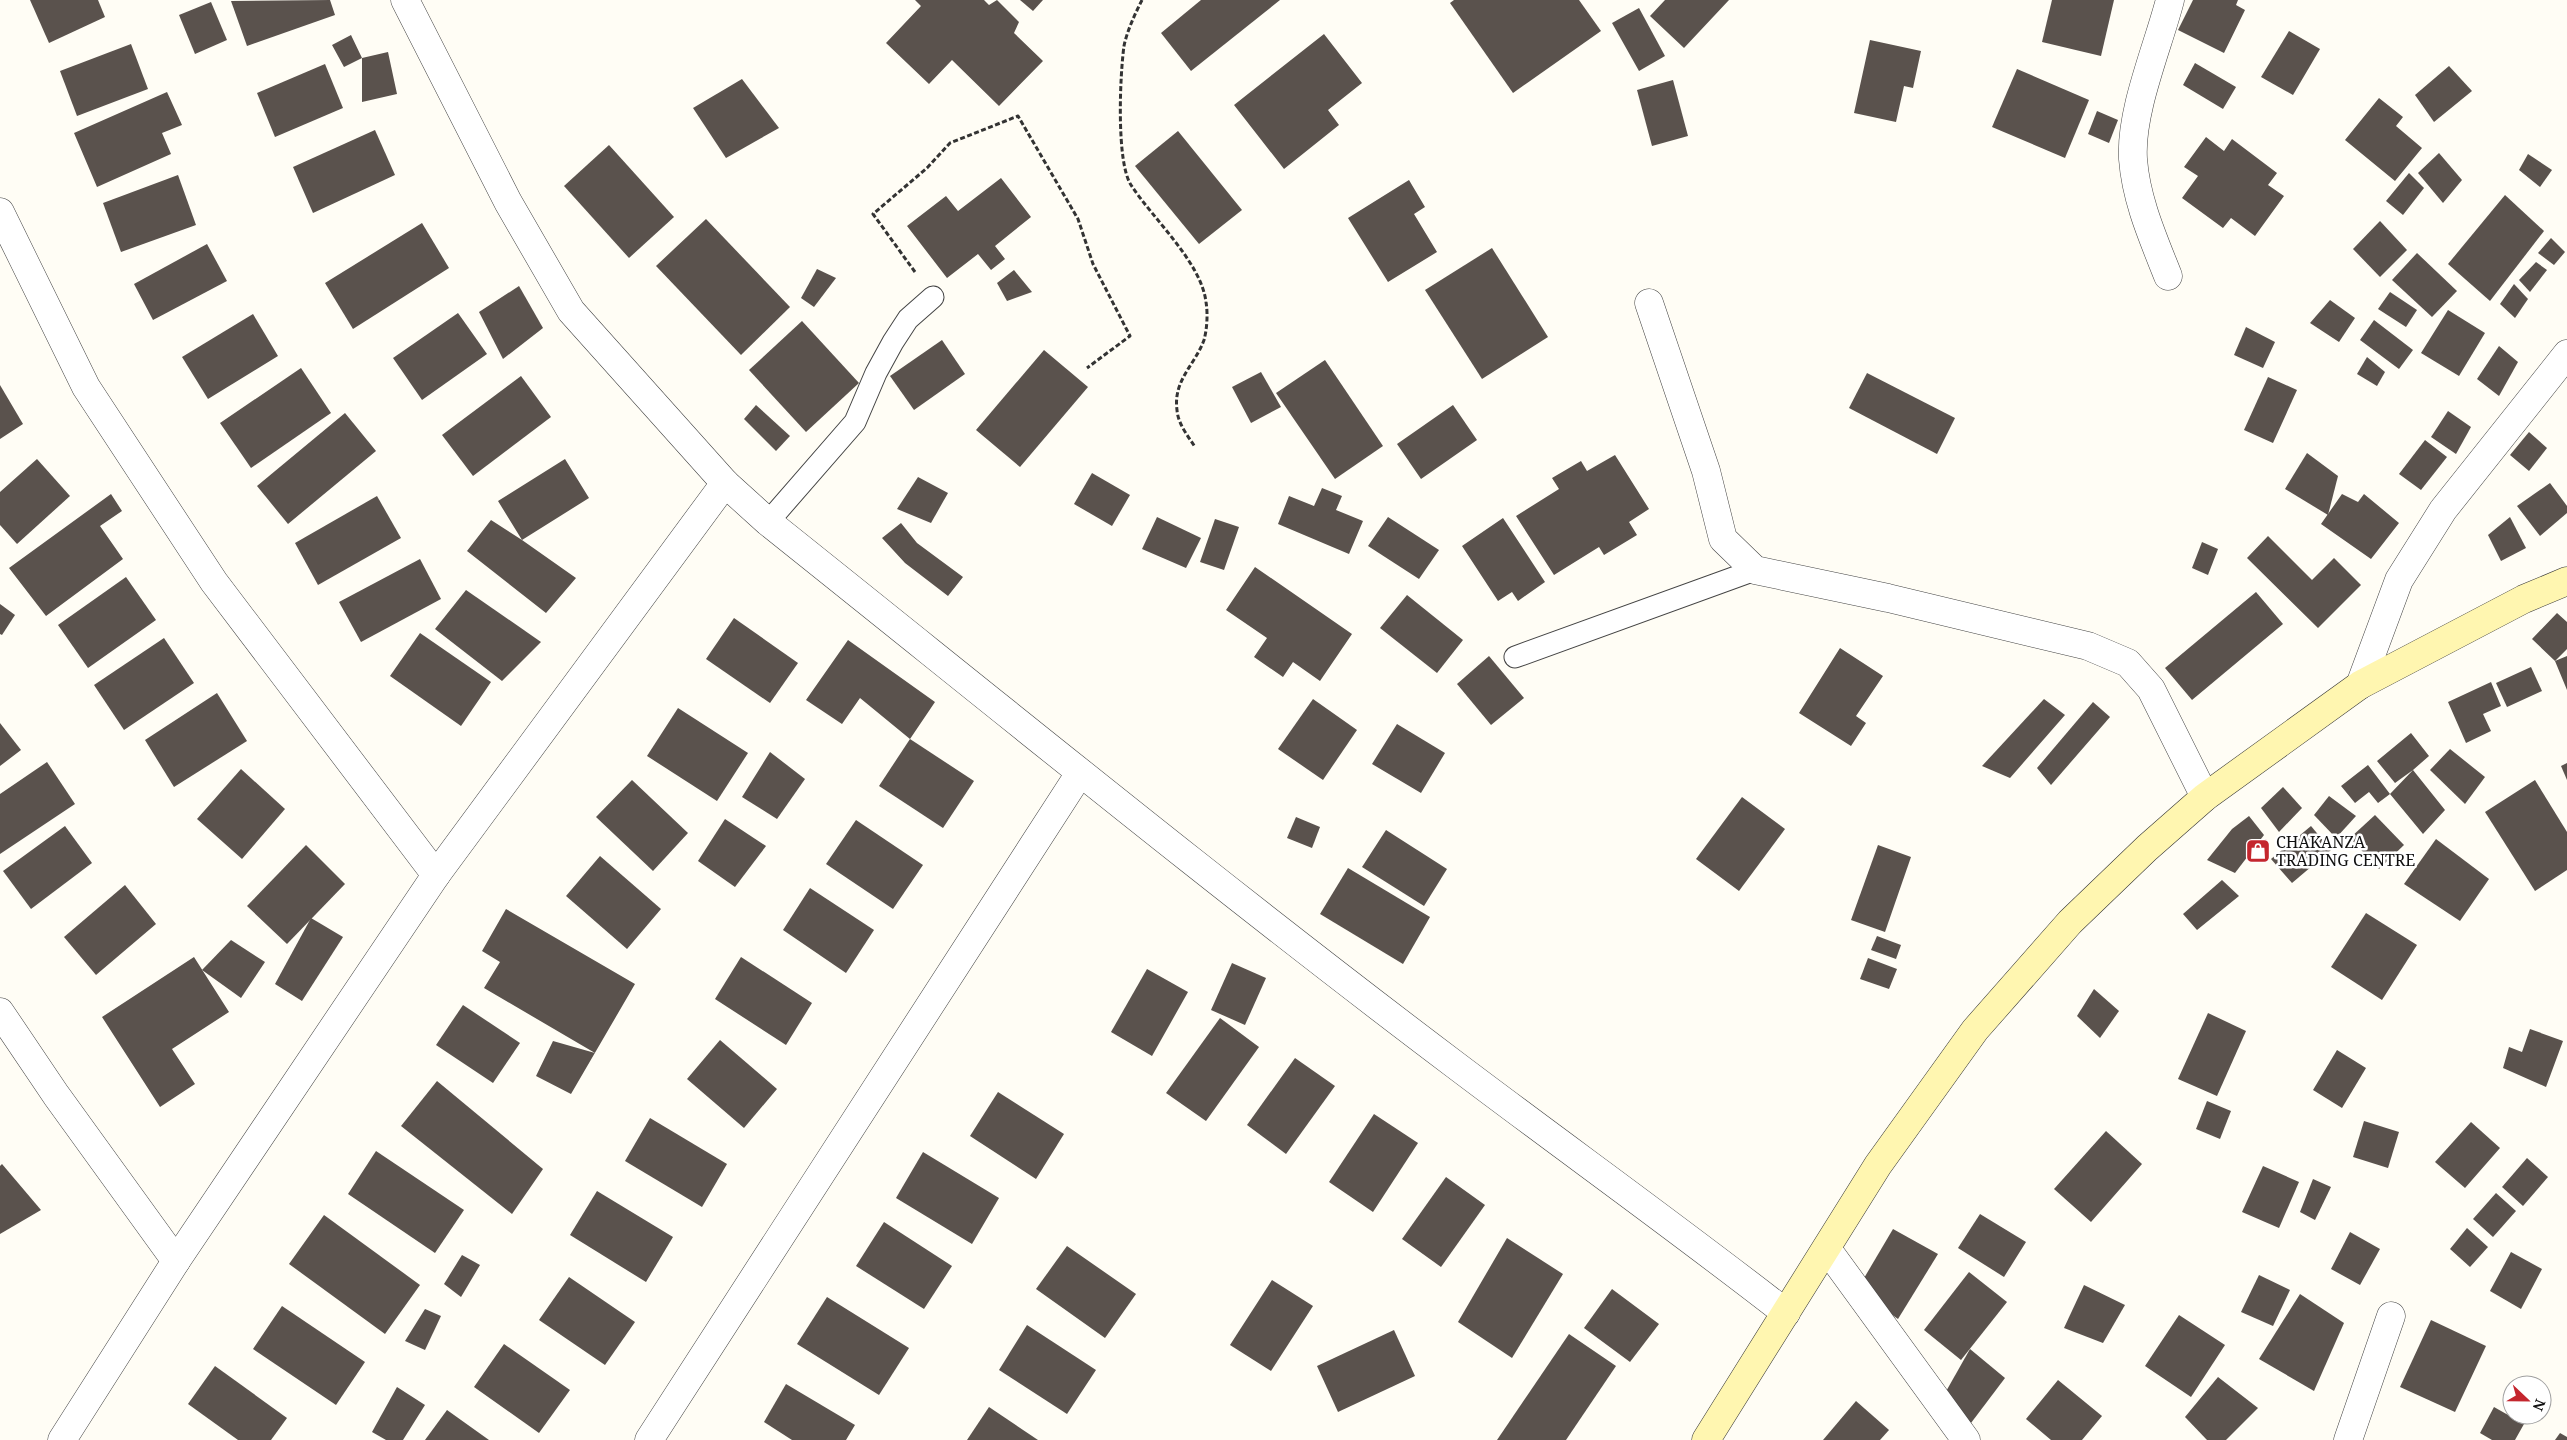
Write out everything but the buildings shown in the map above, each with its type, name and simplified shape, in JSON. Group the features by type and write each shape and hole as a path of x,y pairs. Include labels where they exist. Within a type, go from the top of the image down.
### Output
{"main road":[{"path":"1706,1440 1878,1165 1975,1030 2070,922 2147,848 2205,797 2360,685 2524,599 2567,581"}],"street":[{"path":"405,0 508,202 571,310 725,483 768,522 1080,773 1454,1064 1623,1188 1786,1313"},
{"path":"2168,276 2143,213 2133,158 2138,111 2170,0"},
{"path":"0,212 86,387 204,566 436,875"},
{"path":"1649,303 1706,471 1723,539 1754,570 1888,598 2088,646 2128,663 2151,689 2205,797"},
{"path":"2360,685 2404,572 2443,510 2567,354"},
{"path":"62,1440 176,1261 436,875 725,483"},
{"path":"649,1440 1080,773"},
{"path":"0,1012 56,1095 176,1261"},
{"path":"1826,1249 1966,1440"},
{"path":"2348,1440 2391,1316"}],"lane":[{"path":"768,522 855,422 876,373 893,342 908,319 933,297"},
{"path":"1515,656 1754,570"}],"path":[{"path":"1142,0 1125,44 1120,92 1124,160 1130,184 1198,275 1206,302 1207,322 1204,341 1180,384 1177,409 1181,424 1195,447"},
{"path":"933,297 873,214 927,168 950,143 1018,116 1078,219 1094,264 1130,336 1087,368"}],"place":[{"name":"CHAKANZA TRADING CENTRE","path":"2258,851"}]}
